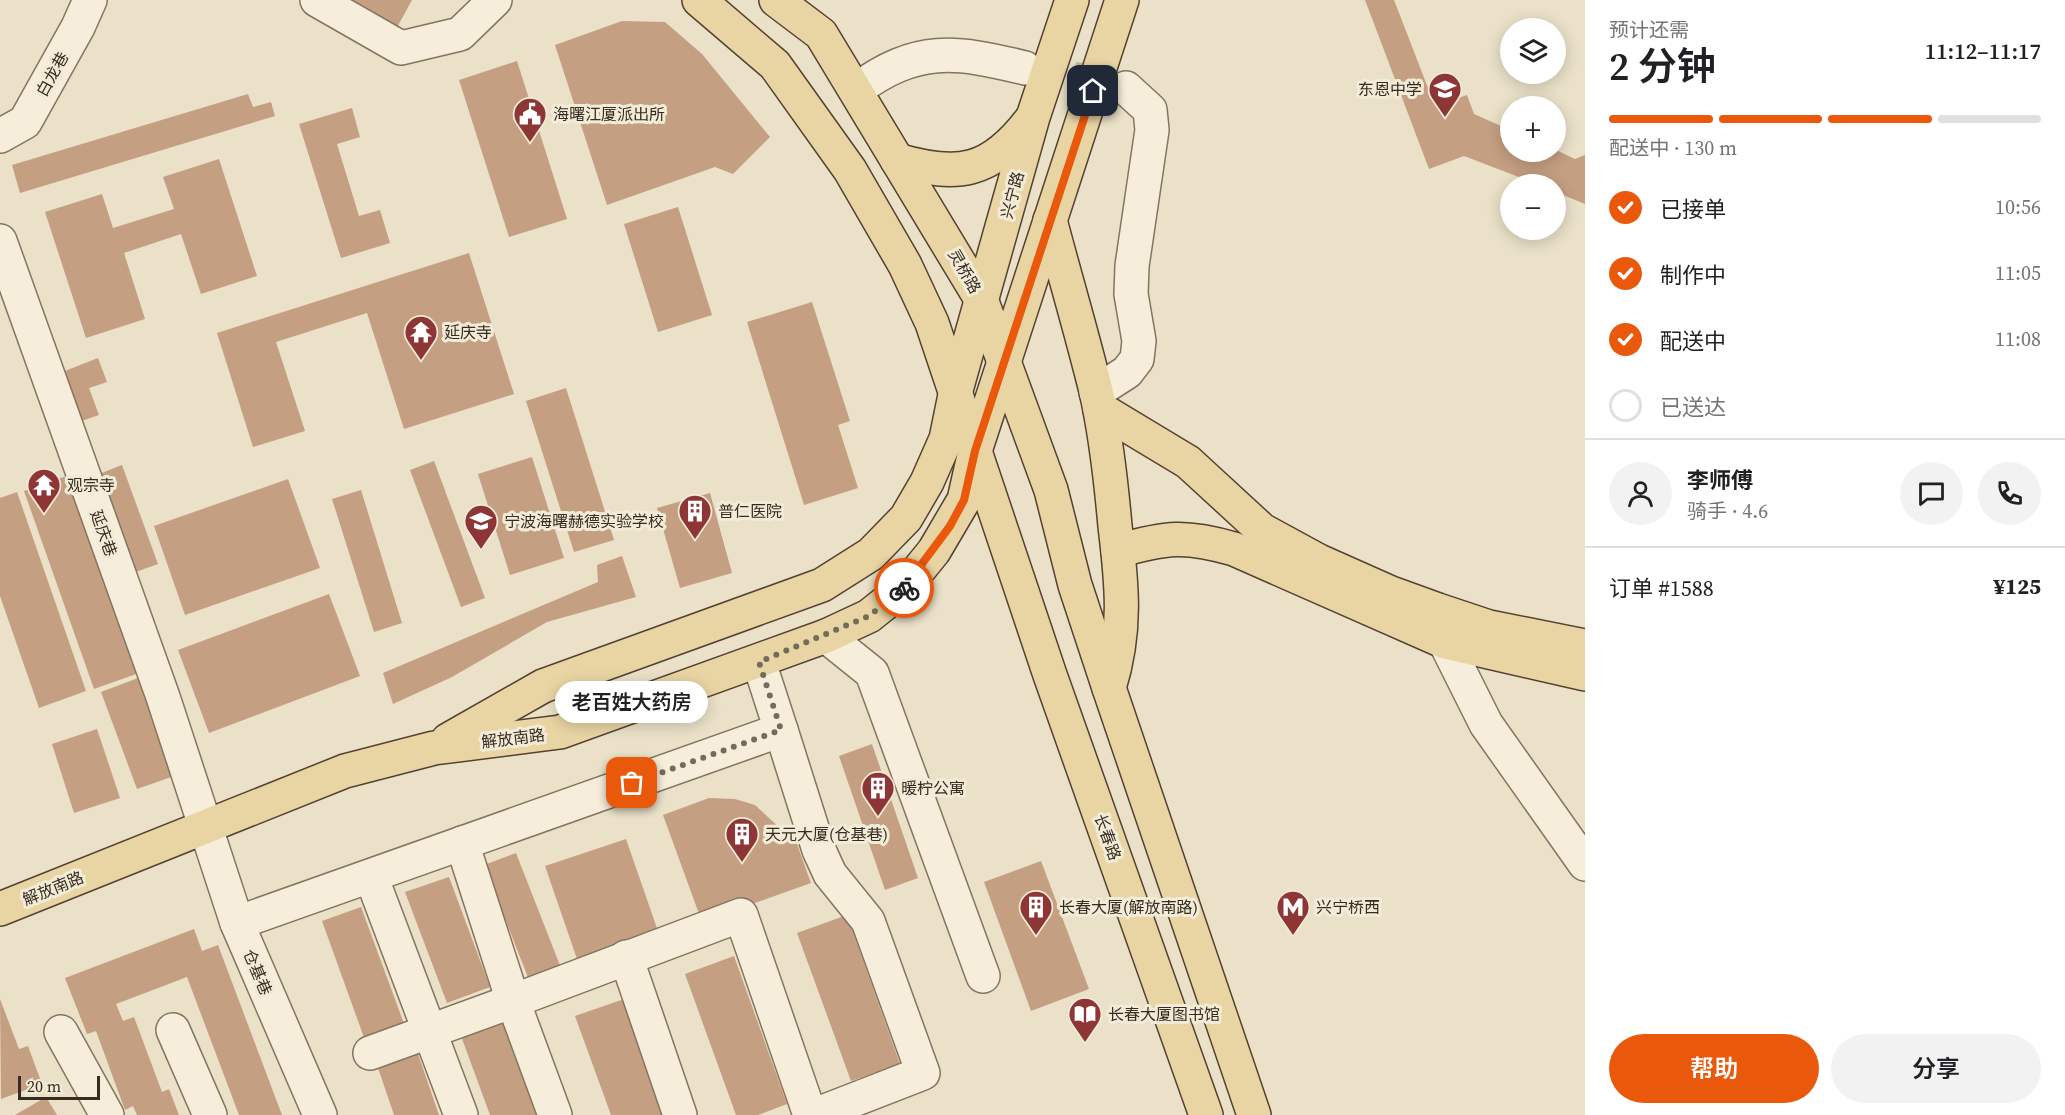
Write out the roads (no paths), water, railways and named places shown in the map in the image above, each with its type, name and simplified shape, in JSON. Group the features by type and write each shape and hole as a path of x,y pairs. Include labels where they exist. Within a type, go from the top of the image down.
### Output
{"main road":[{"path":"699,0 775,65 850,170 905,265 932,323 975,451"},
{"name":"灵桥路","path":"776,0 821,34 981,299 1051,490 1076,585 1109,688"},
{"name":"兴宁路","path":"434,748 543,686 822,585 871,554 906,518 927,482 945,439 956,390 1033,117 1072,0"},
{"path":"975,451 1122,0"},
{"path":"897,160 944,171 975,165 1004,152 1033,117"},
{"path":"1050,220 1098,401 1118,551 1122,631 1118,660 1109,688 1254,1115"},
{"path":"1098,401 1188,462 1262,530 1319,561 1391,593 1489,627 1585,646"},
{"name":"解放南路","path":"0,909 345,771 434,748 560,732 759,662 826,636 869,616 912,579 950,526 964,500 975,451"},
{"name":"长春路","path":"975,451 1010,558 1206,1115"},
{"path":"1118,551 1178,538 1208,541 1278,567 1445,642 1585,674"}],"street":[{"name":"白龙巷","path":"0,136 25,122 78,27 90,0"},
{"path":"316,0 401,48 460,34 495,0"},
{"path":"856,90 882,71 912,59 939,54 965,55 1025,68"},
{"path":"1098,401 1137,359 1139,341 1131,294 1132,266 1152,130 1150,110 1126,88"},
{"name":"延庆巷","path":"0,241 163,697 204,826"},
{"path":"826,636 872,673 983,976"},
{"path":"1445,642 1486,724 1585,864"},
{"path":"759,662 819,850 830,874 868,921 923,1073 815,1115"},
{"path":"237,923 781,730"},
{"name":"仓基巷","path":"204,826 237,923 320,1115"},
{"path":"462,843 513,1000 555,1115"},
{"path":"371,876 461,1115"},
{"path":"370,1053 741,915 810,1115"},
{"path":"626,957 680,1115"},
{"path":"173,1030 210,1115"},
{"path":"61,1032 107,1115"}],"tunnel":[{"path":"1025,68 1121,88"}],"place":[{"name":"东恩中学","path":"1445,118"},
{"name":"海曙江厦派出所","path":"530,143"},
{"name":"延庆寺","path":"421,361"},
{"name":"观宗寺","path":"44,514"},
{"name":"普仁医院","path":"695,540"},
{"name":"宁波海曙赫德实验学校","path":"481,550"},
{"name":"老百姓大药房","path":"632,783"},
{"name":"暖柠公寓","path":"878,817"},
{"name":"天元大厦(仓基巷)","path":"742,863"},
{"name":"长春大厦(解放南路)","path":"1036,936"},
{"name":"兴宁桥西","path":"1293,936"},
{"name":"长春大厦图书馆","path":"1085,1043"}]}
